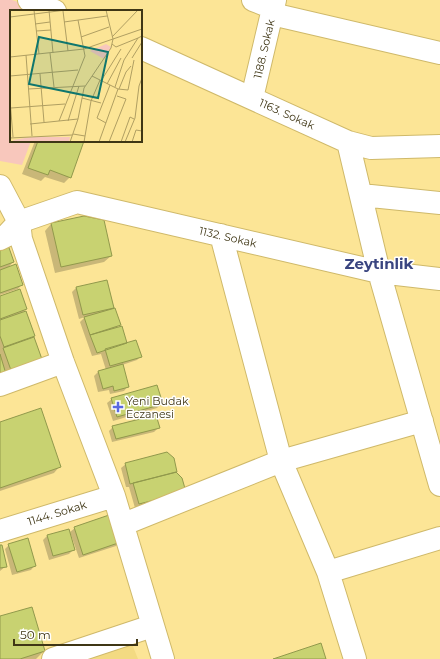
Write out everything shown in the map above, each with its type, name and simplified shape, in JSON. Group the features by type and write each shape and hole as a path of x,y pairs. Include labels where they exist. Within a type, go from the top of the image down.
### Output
{"street":[{"path":"29,0 53,10"},
{"path":"253,0 273,7 440,53"},
{"name":"1188. Sokak","path":"252,98 273,7"},
{"name":"1163. Sokak","path":"142,48 348,142 371,148 440,146"},
{"path":"348,142 379,272 440,485"},
{"path":"0,186 19,222 22,239 63,362 124,524 162,659"},
{"path":"361,195 440,203"},
{"name":"1132. Sokak","path":"19,222 77,202 379,272 440,279"},
{"path":"0,239 6,236 19,222"},
{"path":"221,235 281,461 328,572 355,659"},
{"path":"0,385 63,362"},
{"path":"124,524 281,461 422,422"},
{"name":"1144. Sokak","path":"0,531 114,496"},
{"path":"328,572 440,538"},
{"path":"53,659 152,626"}],"shaded area":[{"path":"0,0 12,0 42,10 10,10 10,142 31,142 22,165 0,161"},
{"path":"132,644 138,659 88,659"}],"building":[{"path":"38,142 84,142 71,178 50,170 48,175 28,168"},
{"path":"84,216 104,220 112,256 61,267 51,223"},
{"path":"7,242 14,262 0,267 0,245"},
{"path":"16,264 23,285 0,293 0,270"},
{"path":"107,280 114,308 83,315 76,287"},
{"path":"20,289 27,309 0,319 0,296"},
{"path":"115,308 121,325 90,335 84,317"},
{"path":"26,311 35,336 4,347 0,336 0,320"},
{"path":"122,326 127,343 97,353 90,335"},
{"path":"34,337 43,362 12,373 3,348"},
{"path":"136,340 142,357 110,366 105,349"},
{"path":"0,354 6,374 0,376"},
{"path":"123,364 129,387 114,391 113,386 103,389 98,371"},
{"path":"157,385 163,404 117,417 111,398"},
{"path":"41,408 61,467 0,488 0,422"},
{"path":"156,415 160,428 116,439 112,426"},
{"path":"167,452 174,458 177,472 130,484 125,463"},
{"path":"176,472 182,478 186,492 139,504 133,483"},
{"path":"112,514 121,542 83,555 74,527"},
{"path":"69,529 75,550 53,556 47,535"},
{"path":"28,538 36,566 17,572 8,544"},
{"path":"0,545 2,545 7,567 0,568"},
{"path":"32,607 45,651 20,659 0,659 0,616"},
{"path":"321,643 326,659 273,659"}],"place":[{"name":"Yeni Budak Eczanesi","path":"118,407"}],"district":[{"name":"Zeytinlik","path":"379,263"}]}
